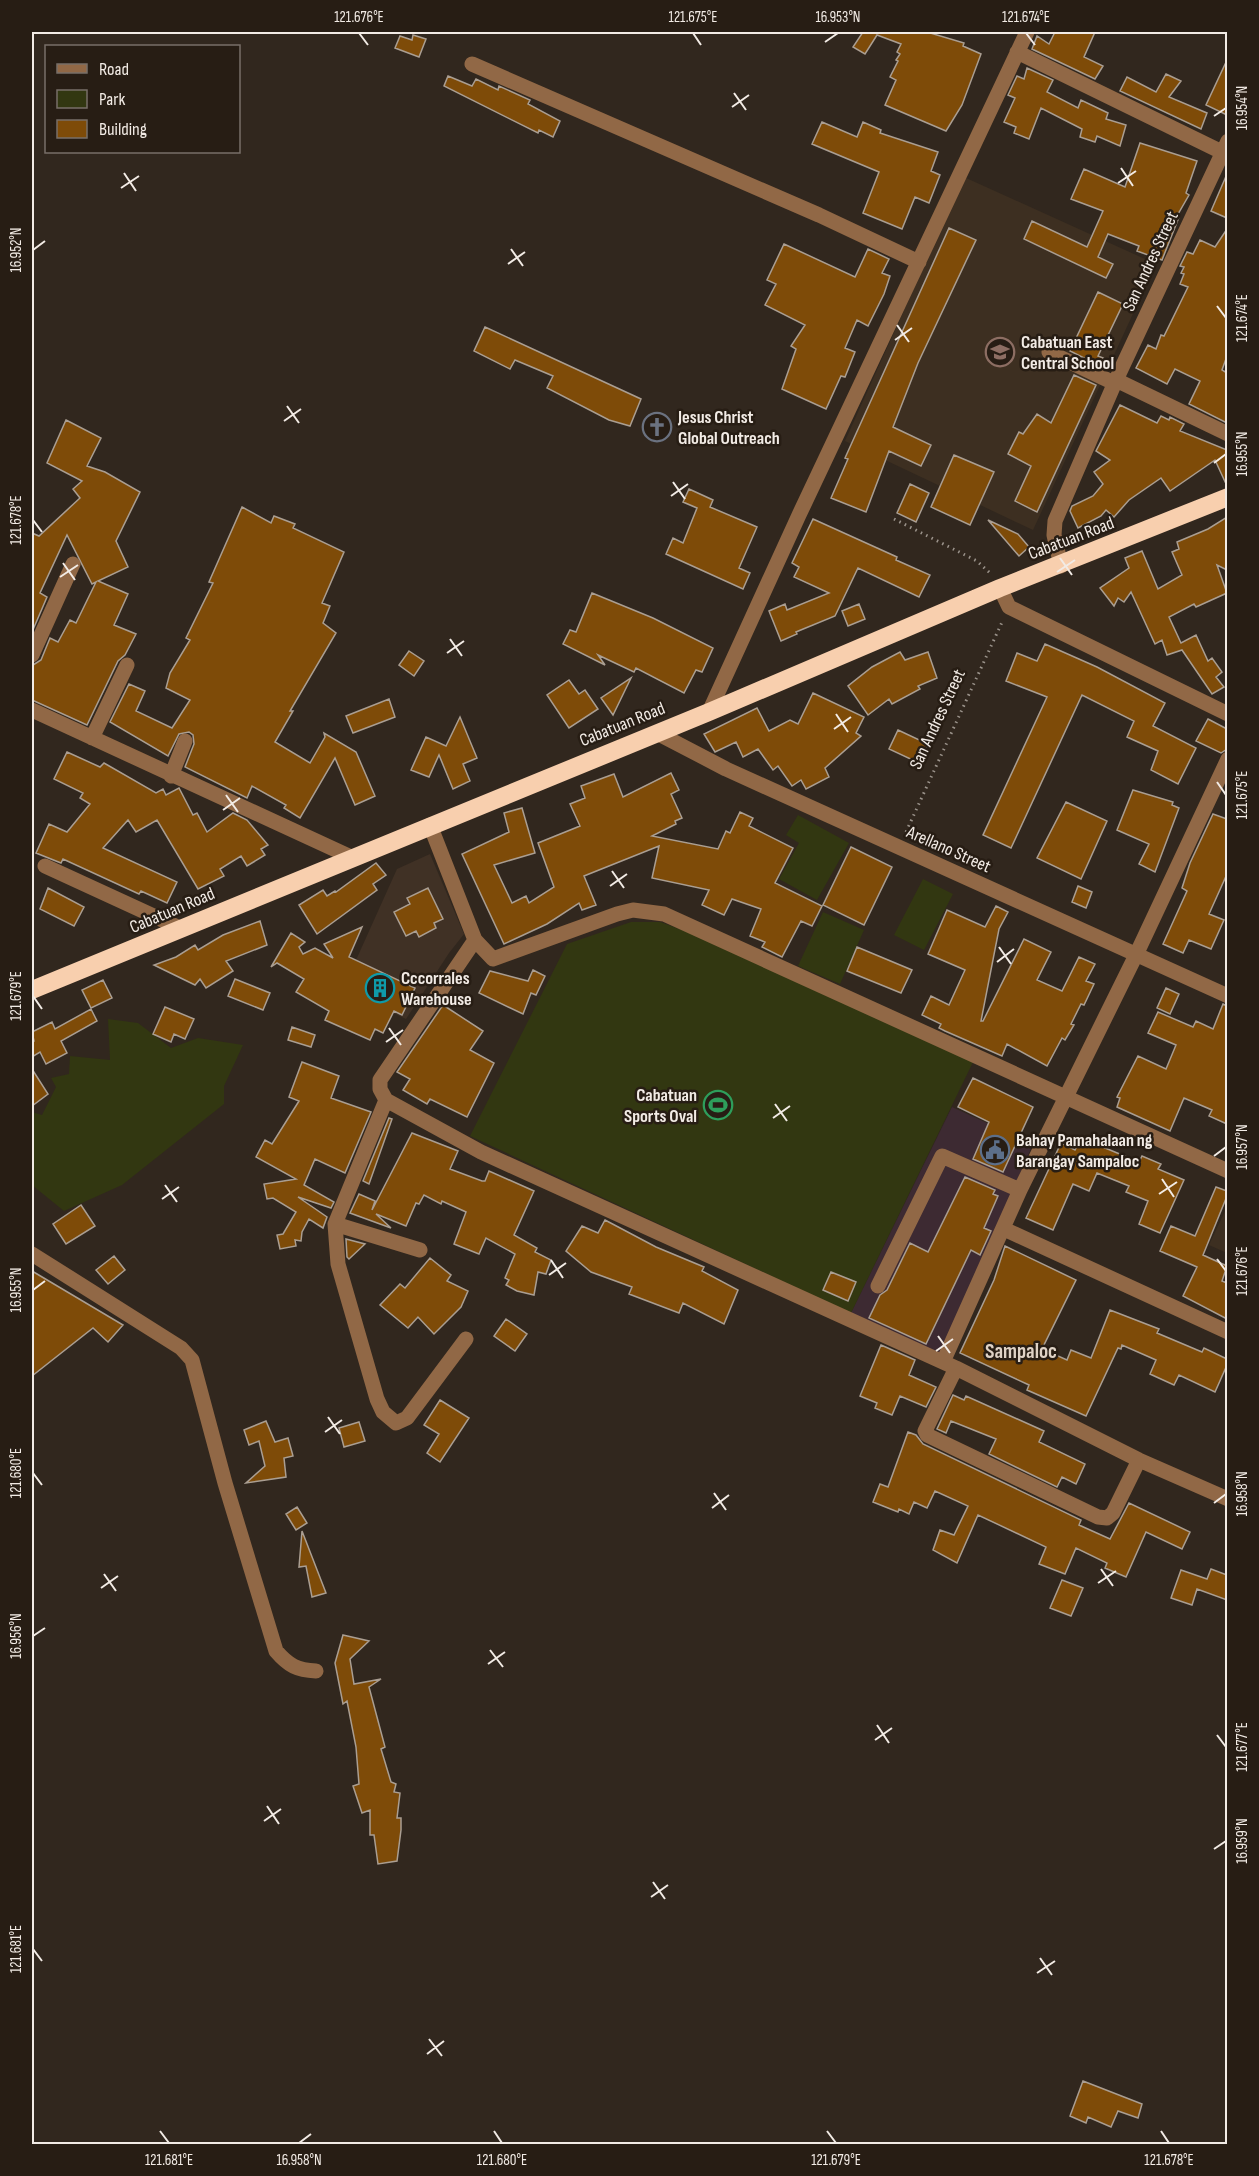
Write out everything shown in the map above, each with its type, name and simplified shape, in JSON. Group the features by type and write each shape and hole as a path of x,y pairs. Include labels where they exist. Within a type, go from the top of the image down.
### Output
{"highway":[{"name":"Cabatuan Road","path":"32,990 351,857 709,712 1000,588 1061,566 1227,497"}],"street":[{"path":"709,712 1027,32"},
{"path":"1017,52 1226,150"},
{"path":"472,64 788,201 918,262"},
{"name":"San Andres Street","path":"1061,566 1054,535 1055,521 1115,382 1226,150"},
{"path":"1049,352 1227,434"},
{"path":"32,655 73,564"},
{"path":"1000,588 1009,607 1227,714"},
{"path":"92,738 127,665"},
{"path":"32,710 351,857"},
{"name":"Arellano Street","path":"657,733 726,769 1227,996"},
{"path":"171,776 185,741"},
{"path":"1138,1460 1113,1513 1107,1518 1098,1518 927,1435 925,1431 949,1365 1020,1190 1136,955 1227,759"},
{"path":"430,825 475,940 493,959 500,959 617,914 633,910 664,914 1227,1171"},
{"path":"45,866 182,929"},
{"path":"475,940 380,1080 380,1089 386,1100 481,1152 949,1365 1138,1460 1227,1499"},
{"path":"386,1100 334,1224 338,1264 377,1399 389,1418 396,1423 407,1418 466,1339"},
{"path":"878,1286 942,1156 1020,1190"},
{"path":"334,1224 420,1250"},
{"path":"1004,1229 1227,1332"},
{"path":"32,1254 188,1353 196,1371 225,1483 276,1651 297,1670 316,1671"}],"path":[{"path":"894,519 977,561 992,574 1000,588"},
{"name":"San Andres Street","path":"899,848 1009,607"}],"shaded area":[{"name":"Cabatuan East Central School","path":"964,177 1156,264 1033,530 845,441"},
{"path":"430,854 464,934 406,1019 343,989 397,869"},
{"path":"952,1107 1033,1144 939,1357 851,1313"},
{"path":"1227,1207 1228,1253 1209,1245"}],"green space":[{"path":"798,815 849,843 817,900 779,879 799,843 786,835"},
{"path":"923,879 953,894 924,950 894,935"},
{"path":"823,912 864,930 840,984 798,966"},
{"name":"Cabatuan Sports Oval","path":"631,922 660,922 685,931 974,1060 851,1313 470,1136 567,944"},
{"path":"108,1019 138,1023 171,1048 198,1038 243,1045 224,1086 224,1104 122,1185 64,1211 32,1185 32,1112 42,1115 56,1087 51,1078 69,1074 70,1056 110,1060"}],"building":[{"path":"863,32 927,32 964,43 963,46 981,54 962,105 946,131 885,105 896,80 890,77 898,61 896,60 900,54 897,52 901,44 877,35 865,54 853,47"},
{"path":"1055,32 1095,32 1084,57 1103,66 1095,79 1032,49 1037,36 1049,44"},
{"path":"413,35 426,39 419,57 395,48 400,36 412,40"},
{"path":"1227,60 1227,115 1206,105"},
{"path":"1027,68 1053,80 1047,92 1078,108 1081,100 1108,113 1106,119 1126,125 1120,146 1097,136 1095,142 1080,137 1082,129 1041,108 1029,139 1014,133 1016,127 1004,122 1015,98 1008,95 1017,76 1024,79"},
{"path":"1166,74 1181,81 1169,97 1207,113 1201,129 1120,91 1127,77 1156,92"},
{"path":"448,76 472,86 476,79 498,90 499,86 530,100 528,104 560,121 553,137 539,130 538,133 444,86"},
{"path":"822,122 857,137 863,122 881,130 880,133 938,152 931,171 940,175 929,203 915,197 902,229 863,213 879,172 812,144"},
{"path":"1140,143 1197,161 1186,193 1189,195 1177,216 1179,217 1162,260 1137,251 1139,246 1108,234 1098,257 1113,264 1106,278 1024,239 1032,221 1087,247 1103,211 1071,199 1084,169 1125,187"},
{"path":"1227,174 1227,218 1211,211"},
{"path":"949,228 976,240 918,363 893,427 931,445 921,466 889,451 866,512 831,498 848,459 845,458"},
{"path":"1227,229 1227,356 1222,370 1227,373 1227,423 1189,404 1200,381 1175,369 1167,384 1136,368 1148,345 1156,349 1161,335 1164,336 1188,287 1180,284 1184,267 1180,266 1187,252 1193,254 1200,240 1215,247"},
{"path":"784,244 855,277 868,249 889,259 882,273 890,276 884,294 868,326 857,320 845,348 855,352 845,377 841,376 826,409 782,389 796,349 791,346 805,325 765,305 776,284 767,280"},
{"path":"1098,292 1123,304 1098,356 1103,358 1100,366 1070,351"},
{"path":"485,327 641,399 630,426 609,420 547,388 553,376 515,360 510,369 474,351"},
{"path":"1074,375 1096,385 1037,512 1015,501 1031,466 1008,454 1019,432 1023,434 1037,414 1051,423"},
{"path":"1120,405 1157,423 1161,416 1169,420 1170,417 1184,424 1180,431 1227,450 1227,486 1215,460 1170,491 1161,478 1129,500 1114,517 1106,510 1101,516 1078,528 1070,511 1072,506 1093,496 1103,484 1094,472 1110,460 1096,451"},
{"path":"66,420 101,438 87,466 105,472 140,492 116,541 128,567 98,581 128,594 114,625 136,634 125,655 118,661 87,725 32,700 33,665 41,660 50,638 58,642 70,620 76,623 96,582 92,584 67,535 40,593 47,597 32,632 32,533 39,536 80,498 73,489 82,481 47,463"},
{"path":"954,455 994,472 970,525 931,507"},
{"path":"910,484 929,493 916,522 897,513"},
{"path":"689,489 713,500 710,507 757,527 739,568 750,573 743,589 666,554 673,538 683,543 697,508 683,502"},
{"path":"242,507 271,523 274,516 295,524 293,528 344,552 322,603 330,606 323,623 336,633 290,711 293,711 275,742 310,763 325,737 324,733 356,752 375,796 355,805 335,758 300,818 284,808 286,805 252,786 247,798 185,767 194,744 193,735 189,732 179,734 168,756 110,722 129,684 145,691 136,711 172,728 190,700 166,688 170,673 190,640 186,638 213,583 209,582"},
{"path":"1227,517 1227,570 1217,565 1227,593 1196,607 1194,604 1169,617 1181,643 1196,635 1208,661 1212,658 1222,672 1216,677 1224,687 1212,694 1182,650 1167,655 1162,640 1155,644 1131,592 1124,602 1118,598 1114,606 1100,588 1129,568 1125,558 1142,551 1158,589 1182,575 1172,552 1179,549 1177,542 1208,529"},
{"path":"813,519 897,557 896,560 930,575 919,597 858,568 835,616 796,632 797,634 781,641 769,611 785,604 787,610 829,593 794,577 799,567 792,563"},
{"path":"988,520 1018,534 1029,547 1019,556"},
{"path":"592,593 653,618 713,648 702,672 696,670 684,693 636,668 634,672 598,655 605,665 563,644 570,630 576,632"},
{"path":"859,604 865,619 848,626 842,611"},
{"path":"1045,644 1097,667 1165,703 1153,726 1196,748 1178,784 1151,770 1158,751 1127,737 1134,721 1082,695 1011,848 983,835 1047,697 1006,681 1017,653 1037,661"},
{"path":"409,651 424,661 414,676 399,665"},
{"path":"900,652 905,660 928,652 937,678 918,686 920,689 892,704 889,699 868,715 848,686 872,667"},
{"path":"631,678 613,715 601,698"},
{"path":"569,680 579,694 585,690 598,709 569,728 547,695"},
{"path":"813,693 864,717 856,733 861,736 825,768 829,777 806,789 801,780 792,786 778,766 773,770 758,749 743,757 736,742 715,752 704,734 757,708 769,731 790,720 798,724"},
{"path":"389,699 395,717 353,733 346,716"},
{"path":"460,717 477,758 463,764 470,781 453,789 439,755 429,777 411,770 426,737 446,746"},
{"path":"1208,719 1227,729 1227,749 1221,753 1196,741"},
{"path":"898,730 928,744 919,763 889,749"},
{"path":"67,752 100,767 104,763 156,793 163,789 166,795 179,788 193,815 197,813 207,832 233,813 247,820 268,845 261,849 265,855 247,866 241,856 220,869 224,876 198,889 157,820 136,832 128,820 103,848 177,882 167,903 141,891 139,894 63,859 61,863 36,853 49,824 67,832 90,804 80,798 83,793 54,779"},
{"path":"671,773 679,790 671,794 682,818 675,821 676,824 652,836 718,849 726,831 730,833 740,812 753,818 749,826 793,848 775,883 822,906 812,926 801,921 782,957 762,947 765,942 750,936 761,909 732,899 724,915 702,905 709,890 652,878 659,846 584,876 596,905 582,910 579,903 547,924 504,944 462,854 509,832 504,813 522,808 535,853 494,865 512,903 526,896 529,903 554,887 538,843 580,826 570,804 585,798 581,786 614,774 623,797"},
{"path":"1133,790 1173,802 1172,805 1179,808 1155,872 1139,864 1149,844 1117,830"},
{"path":"1066,802 1107,821 1081,879 1037,858"},
{"path":"1213,814 1227,819 1227,874 1209,914 1224,920 1211,949 1189,940 1183,953 1163,944 1187,891 1182,888 1190,863"},
{"path":"851,847 892,867 864,925 823,905"},
{"path":"376,863 386,875 373,884 377,890 317,934 299,905 323,890 327,896 336,892"},
{"path":"1078,886 1092,892 1086,908 1072,902"},
{"path":"48,888 84,907 74,926 40,909"},
{"path":"428,888 443,919 434,923 436,928 419,937 416,931 406,936 394,912 410,904 407,898"},
{"path":"996,906 1008,912 999,929 981,1021 1024,939 1051,952 1037,980 1062,991 1079,957 1095,964 1086,981 1094,984 1071,1024 1074,1025 1065,1040 1062,1038 1047,1066 1007,1044 1002,1056 939,1028 941,1024 922,1015 931,996 949,1005 965,970 928,954 947,910 985,927"},
{"path":"260,921 267,945 226,961 233,971 206,988 200,979 195,985 154,965 176,957 195,945 198,950 223,935"},
{"path":"362,927 349,957 415,988 402,1015 394,1011 383,1033 375,1029 370,1040 325,1020 329,1011 296,992 304,979 277,963 271,967 291,933 305,942 299,947 303,954 315,948 333,958 324,944"},
{"path":"857,947 912,970 901,993 847,971"},
{"path":"533,970 545,976 536,995 531,993 523,1014 479,993 490,971 528,981"},
{"path":"235,979 270,993 263,1010 228,996"},
{"path":"103,980 112,998 91,1008 82,990"},
{"path":"1166,988 1179,994 1170,1014 1157,1008"},
{"path":"1223,1004 1227,1006 1227,1124 1209,1116 1212,1110 1184,1098 1170,1131 1117,1107 1120,1098 1117,1097 1138,1056 1166,1069 1176,1045 1148,1033 1158,1012 1193,1027 1196,1021 1213,1029"},
{"path":"443,1005 483,1031 470,1050 494,1063 467,1117 430,1099 427,1104 403,1090 410,1079 397,1072"},
{"path":"165,1007 194,1019 185,1039 174,1034 171,1042 153,1034"},
{"path":"91,1009 97,1021 61,1041 67,1053 46,1064 40,1052 32,1057 32,1042 34,1041 32,1032 52,1022 55,1029"},
{"path":"292,1027 315,1035 311,1047 288,1040"},
{"path":"302,1062 339,1076 331,1098 371,1112 345,1173 315,1159 304,1185 334,1202 331,1208 298,1197 327,1217 323,1228 309,1219 302,1232 301,1241 295,1240 296,1246 280,1249 277,1235 283,1234 296,1212 273,1198 267,1199 264,1184 296,1179 256,1157 265,1140 272,1144 299,1101 289,1097"},
{"path":"32,1069 48,1094 32,1106"},
{"path":"973,1078 1033,1107 1003,1172 973,1159 989,1122 958,1107"},
{"path":"389,1118 392,1119 369,1184 363,1181"},
{"path":"412,1133 458,1151 450,1169 482,1181 485,1181 489,1171 534,1191 514,1235 537,1248 535,1252 551,1260 546,1274 538,1272 534,1295 517,1291 506,1285 509,1280 505,1278 515,1254 486,1238 479,1254 454,1244 466,1212 442,1201 441,1204 424,1195 419,1204 416,1203 406,1226 376,1214 391,1228 350,1213 359,1194 375,1201 372,1210"},
{"path":"1081,1138 1139,1162 1142,1156 1161,1164 1158,1169 1184,1180 1160,1233 1139,1224 1148,1201 1126,1192 1129,1186 1097,1173 1089,1191 1073,1184 1053,1230 1026,1218 1061,1143 1075,1150"},
{"path":"965,1177 995,1190 993,1194 998,1196 984,1228 991,1231 980,1255 971,1250 926,1344 869,1318 880,1295 887,1290 910,1243 928,1252"},
{"path":"1216,1187 1227,1191 1227,1196 1203,1255 1227,1266 1222,1281 1227,1283 1227,1319 1183,1296 1197,1267 1160,1251 1171,1226 1195,1236"},
{"path":"81,1205 95,1226 66,1244 53,1224"},
{"path":"605,1220 656,1247 704,1267 702,1271 738,1290 724,1324 683,1303 679,1313 629,1294 632,1287 591,1272 566,1251 582,1226 598,1233"},
{"path":"346,1239 365,1244 349,1259 347,1257"},
{"path":"1005,1246 1076,1280 1042,1349 1067,1360 1071,1350 1091,1358 1110,1310 1159,1329 1157,1333 1202,1352 1204,1348 1227,1359 1227,1365 1215,1392 1179,1375 1174,1385 1150,1374 1156,1360 1122,1345 1121,1349 1118,1348 1086,1416 1027,1390 1029,1385 960,1353 994,1280"},
{"path":"114,1256 125,1270 108,1284 96,1270"},
{"path":"430,1258 451,1275 447,1281 468,1291 461,1307 434,1334 418,1317 408,1328 380,1305 400,1284 405,1288"},
{"path":"32,1271 123,1325 108,1342 93,1328 32,1376"},
{"path":"831,1272 856,1282 848,1301 823,1290"},
{"path":"506,1319 527,1334 515,1351 494,1336"},
{"path":"881,1345 915,1360 909,1375 936,1387 926,1407 900,1396 892,1415 875,1408 877,1403 860,1396"},
{"path":"953,1395 964,1400 966,1396 1044,1431 1039,1442 1085,1464 1076,1484 1062,1477 1057,1487 989,1454 996,1439 951,1421 946,1433 937,1429"},
{"path":"440,1400 469,1418 440,1462 427,1453 439,1434 424,1425"},
{"path":"266,1421 275,1442 288,1438 293,1456 284,1458 286,1477 246,1483 265,1466 259,1441 249,1445 244,1430"},
{"path":"359,1422 365,1441 344,1447 339,1428"},
{"path":"908,1432 916,1435 923,1444 1081,1520 1079,1525 1110,1539 1129,1503 1190,1532 1182,1549 1146,1532 1126,1577 1105,1568 1107,1563 1076,1548 1065,1574 1039,1564 1046,1547 978,1515 957,1563 933,1550 940,1530 954,1535 968,1506 935,1491 927,1508 914,1502 909,1514 873,1502 880,1484 888,1487"},
{"path":"297,1507 307,1523 296,1530 286,1514"},
{"path":"302,1531 326,1593 312,1597 306,1566 299,1567"},
{"path":"1211,1569 1227,1575 1227,1600 1197,1589 1192,1605 1171,1598 1181,1570 1207,1579"},
{"path":"1062,1580 1083,1588 1071,1616 1050,1608"},
{"path":"343,1635 369,1641 350,1659 354,1684 381,1679 369,1687 385,1747 381,1749 391,1782 396,1784 394,1792 400,1793 397,1818 401,1818 401,1830 397,1861 378,1864 374,1835 370,1835 370,1810 362,1813 353,1786 359,1784 356,1747 347,1701 343,1704 335,1663"},
{"path":"1083,2081 1142,2104 1138,2118 1118,2111 1111,2127 1088,2117 1086,2123 1070,2116"}],"place":[{"name":"Cabatuan East Central School","path":"1000,352"},
{"name":"Jesus Christ Global Outreach","path":"657,427"},
{"name":"Cccorrales Warehouse","path":"380,988"},
{"name":"Cabatuan Sports Oval","path":"718,1105"},
{"name":"Bahay Pamahalaan ng Barangay Sampaloc","path":"995,1150"}],"district":[{"name":"Sampaloc","path":"1021,1351"}]}
